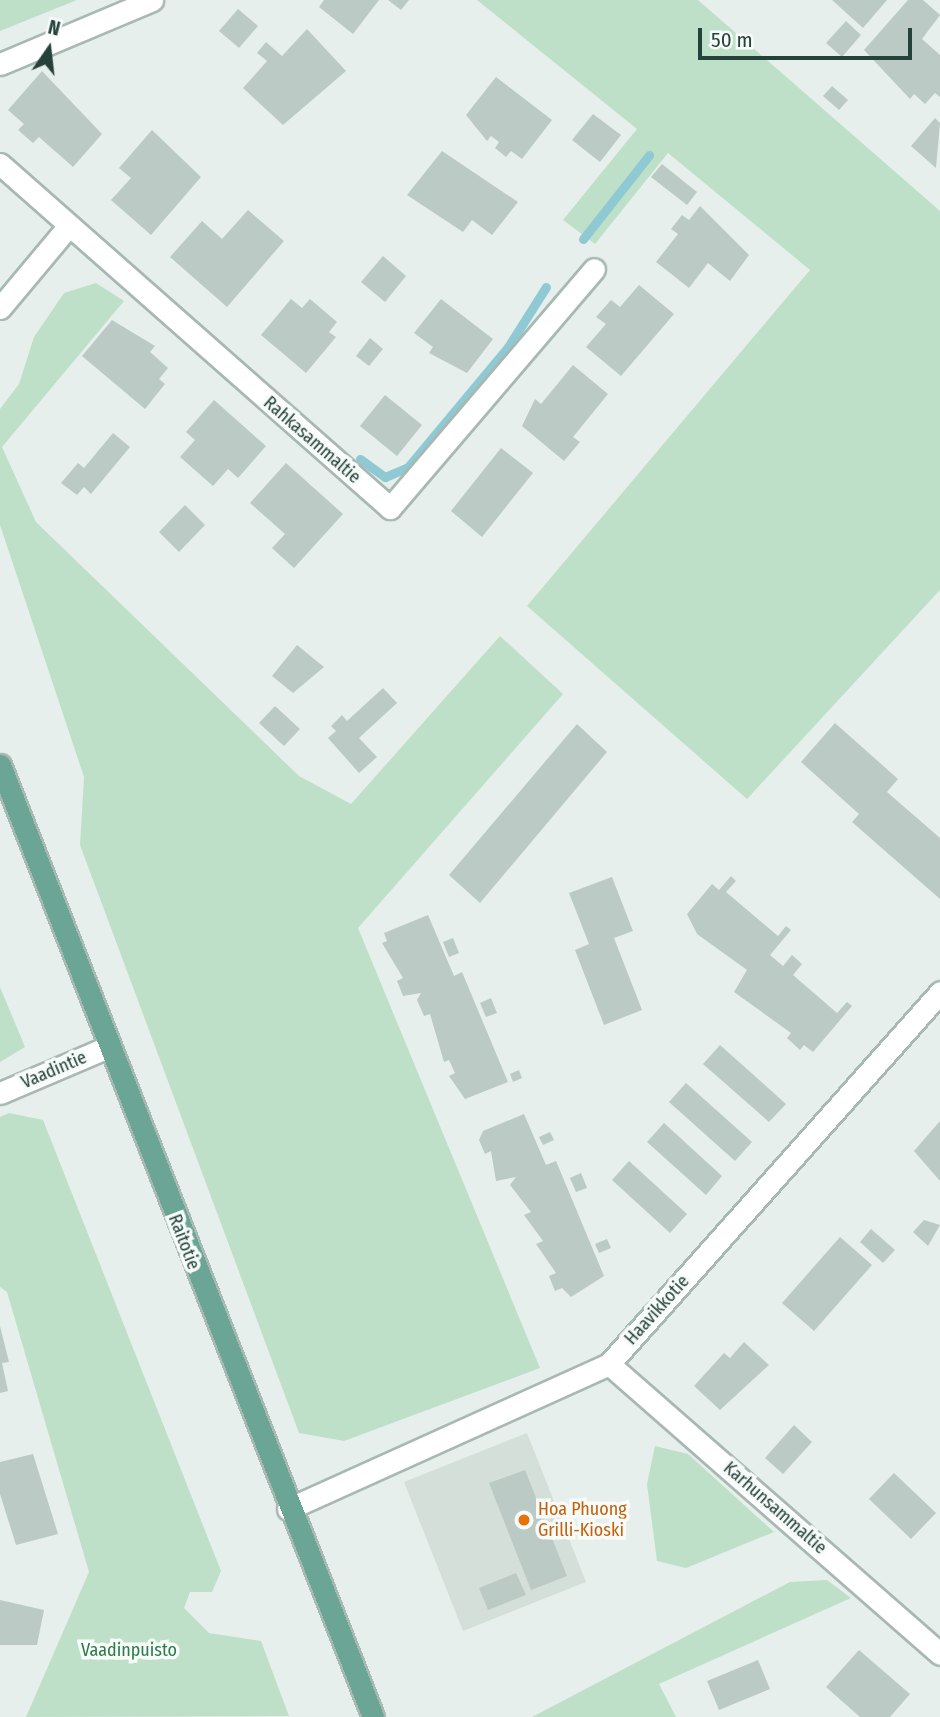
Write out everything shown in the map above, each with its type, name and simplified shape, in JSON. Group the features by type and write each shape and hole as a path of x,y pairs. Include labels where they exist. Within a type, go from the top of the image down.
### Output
{"main road":[{"name":"Raitotie","path":"0,765 288,1509 373,1717"}],"street":[{"path":"0,64 152,0"},
{"name":"Rahkasammaltie","path":"0,164 66,229 390,508 594,269"},
{"path":"0,307 66,229"},
{"name":"Haavikkotie","path":"288,1509 609,1364 935,1005"},
{"name":"Vaadintie","path":"0,1093 108,1046"},
{"name":"Karhunsammaltie","path":"609,1364 940,1654"}],"shaded area":[{"path":"527,1433 586,1582 463,1631 404,1482"}],"green space":[{"path":"0,0 77,0 0,31"},
{"path":"477,0 698,0 940,211 940,590 747,799 527,606 810,270 668,153 595,244 563,220 637,129"},
{"path":"96,283 124,301 2,447 36,522 299,776 351,804 500,636 563,694 358,928 540,1368 344,1441 299,1433 80,845 84,777 0,525 0,409 19,384 34,337 64,293"},
{"path":"0,987 25,1047 0,1062"},
{"name":"Vaadinpuisto","path":"9,1113 43,1120 221,1571 212,1592 190,1592 184,1608 209,1633 261,1641 289,1716 26,1717 89,1572 7,1292 0,1287 0,1117"},
{"path":"655,1446 688,1454 774,1532 686,1568 657,1561 647,1484"},
{"path":"827,1580 851,1598 659,1684 676,1717 532,1717 790,1582"}],"building":[{"path":"324,0 379,0 353,34 319,7"},
{"path":"388,0 409,0 401,10"},
{"path":"832,0 887,0 863,28"},
{"path":"908,0 923,0 940,15 922,39 940,55 940,97 935,93 925,104 914,94 910,99 864,50"},
{"path":"238,9 258,26 239,48 219,31"},
{"path":"846,21 861,35 842,57 826,43"},
{"path":"307,29 346,71 283,125 243,88 267,61 257,53 266,42 282,56"},
{"path":"42,71 102,134 73,167 39,137 33,143 18,130 24,124 8,110"},
{"path":"496,77 552,120 522,159 511,151 506,157 495,148 499,142 491,136 487,141 466,115"},
{"path":"832,86 848,100 839,110 823,96"},
{"path":"593,114 621,135 600,162 572,140"},
{"path":"935,118 940,123 936,168 911,146"},
{"path":"152,130 201,177 151,235 111,200 131,178 119,168"},
{"path":"442,151 518,202 492,235 472,220 463,232 407,195"},
{"path":"662,164 697,192 687,205 651,177"},
{"path":"700,206 749,255 730,281 708,263 689,288 656,262 678,234 671,229 682,215 689,220"},
{"path":"248,210 284,241 227,307 170,257 202,221 222,239"},
{"path":"383,256 406,276 385,302 361,282"},
{"path":"639,285 674,314 621,376 586,347 606,324 596,317 611,300 620,307"},
{"path":"291,299 302,308 310,299 337,322 329,332 336,337 306,373 261,335"},
{"path":"441,299 493,339 467,373 429,353 433,347 414,333"},
{"path":"112,320 155,346 150,352 168,368 159,379 165,384 145,409 82,356"},
{"path":"370,338 383,349 369,366 356,356"},
{"path":"573,365 608,394 573,437 580,442 564,461 522,426 535,399 541,404"},
{"path":"385,395 422,425 397,456 360,426"},
{"path":"214,400 266,446 238,478 228,469 213,486 180,457 195,440 186,432"},
{"path":"113,433 130,447 91,494 84,487 77,495 61,483 78,463 84,468"},
{"path":"501,448 533,473 482,537 451,511"},
{"path":"286,463 343,514 294,568 272,548 285,534 250,503"},
{"path":"185,505 205,525 179,552 159,532"},
{"path":"297,645 324,667 293,693 272,676"},
{"path":"383,688 397,703 359,738 377,757 359,773 328,738 336,731 331,726 342,715 347,721"},
{"path":"275,706 300,729 284,746 259,723"},
{"path":"835,723 898,779 887,792 940,838 940,899 852,822 859,814 801,762"},
{"path":"577,724 607,752 480,903 449,875"},
{"path":"731,876 736,881 726,892 778,936 786,926 791,930 770,955 783,966 792,955 802,964 793,975 837,1013 847,1002 852,1006 813,1052 804,1045 800,1050 787,1038 791,1033 734,992 747,970 697,934 687,914 712,884 719,890"},
{"path":"612,877 633,931 614,938 642,1010 604,1025 575,950 589,944 569,893"},
{"path":"428,915 454,976 462,972 508,1082 465,1099 449,1076 455,1073 449,1060 444,1062 430,1014 424,1016 417,1000 421,993 403,996 397,981 403,978 382,943 387,941 384,933"},
{"path":"453,938 459,953 449,957 443,942"},
{"path":"491,998 497,1013 486,1017 480,1003"},
{"path":"720,1045 786,1104 769,1122 703,1064"},
{"path":"519,1070 522,1078 513,1082 510,1074"},
{"path":"686,1083 752,1142 735,1161 669,1102"},
{"path":"524,1114 546,1165 556,1161 604,1276 571,1297 562,1288 555,1291 549,1276 556,1273 536,1244 543,1241 524,1215 531,1212 510,1185 516,1177 496,1181 491,1151 485,1154 479,1140 483,1131"},
{"path":"940,1121 940,1181 914,1151"},
{"path":"664,1123 722,1176 706,1195 647,1142"},
{"path":"550,1132 554,1140 543,1145 539,1137"},
{"path":"629,1161 687,1214 670,1233 612,1180"},
{"path":"581,1173 587,1188 576,1192 570,1178"},
{"path":"924,1220 940,1225 928,1246 913,1232"},
{"path":"871,1229 895,1250 883,1263 860,1242"},
{"path":"840,1237 872,1265 814,1331 782,1303"},
{"path":"607,1239 611,1248 599,1253 595,1244"},
{"path":"0,1326 9,1362 2,1363 8,1391 0,1393"},
{"path":"744,1342 769,1365 720,1410 694,1386 724,1353 730,1358"},
{"path":"794,1425 812,1442 783,1474 765,1458"},
{"path":"33,1454 58,1534 16,1545 0,1494 0,1462"},
{"name":"Hoa Phuong Grilli-Kioski","path":"525,1470 567,1576 531,1590 489,1483"},
{"path":"894,1473 936,1513 911,1539 869,1499"},
{"path":"516,1573 526,1595 488,1610 479,1588"},
{"path":"0,1600 44,1610 37,1645 0,1645"},
{"path":"859,1650 910,1694 890,1717 860,1717 826,1687"},
{"path":"758,1660 770,1689 719,1710 707,1681"}],"waterway":[{"path":"583,239 649,155"},
{"path":"360,459 385,477 408,467 508,347 546,287"}],"place":[{"name":"Hoa Phuong Grilli-Kioski","path":"524,1520"}]}
